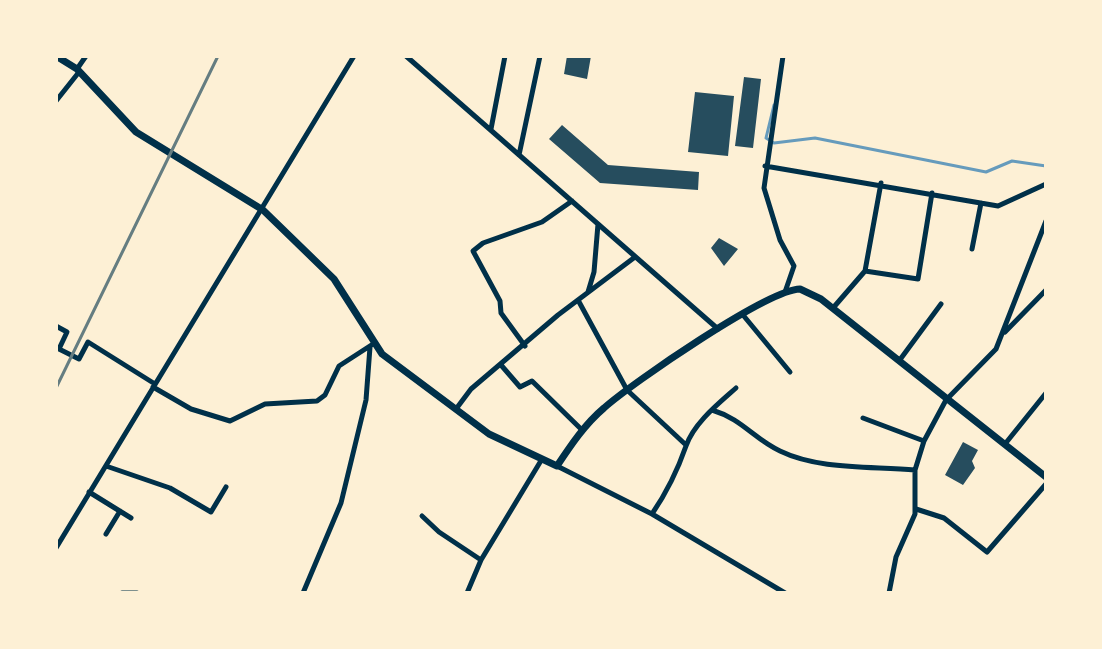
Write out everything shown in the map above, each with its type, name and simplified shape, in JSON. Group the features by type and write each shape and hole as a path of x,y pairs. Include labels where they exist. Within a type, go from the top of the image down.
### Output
{"main road":[{"path":"56,56 78,71 136,132 263,210 334,279 372,346 489,434 557,466 582,430 627,390 743,315 785,292 807,291 833,308 1046,477"}],"street":[{"path":"56,101 86,56"},
{"path":"56,548 354,56"},
{"path":"406,56 718,329"},
{"path":"490,130 505,56"},
{"path":"519,155 540,56"},
{"path":"783,56 764,188 770,212 794,266 785,292"},
{"path":"765,166 881,183 998,206 1046,184"},
{"path":"833,308 865,271 881,183"},
{"path":"865,271 918,279 932,193"},
{"path":"525,346 501,313 500,301 473,251 483,243 542,222 572,201"},
{"path":"972,249 981,203"},
{"path":"889,593 896,557 916,509 915,470 924,441 946,400 996,349 1046,221"},
{"path":"588,293 594,272 598,224"},
{"path":"456,409 471,389 635,257"},
{"path":"1001,335 1046,290"},
{"path":"578,300 627,390 686,445"},
{"path":"899,361 941,304"},
{"path":"743,315 790,372"},
{"path":"56,326 67,332 59,349 79,359 88,342 191,409 230,421 265,404 317,401 325,395 339,366 372,346"},
{"path":"303,593 341,503 364,414 372,346"},
{"path":"501,365 515,385 520,387 532,381 582,430"},
{"path":"652,514 684,461 686,445 712,410 736,388"},
{"path":"1005,444 1046,393"},
{"path":"712,410 743,423 767,445 797,459 915,470"},
{"path":"863,418 924,441"},
{"path":"467,593 481,560 542,459"},
{"path":"106,466 170,488 211,512 226,487"},
{"path":"557,466 652,514 785,593"},
{"path":"916,509 944,518 987,552 1046,484"},
{"path":"89,492 131,518"},
{"path":"106,534 120,511"},
{"path":"422,516 481,560"},
{"path":"122,593 137,593"}],"building":[{"path":"567,56 591,56 587,79 564,74"},
{"path":"744,77 761,79 753,148 735,146"},
{"path":"695,92 734,96 728,156 688,152"},
{"path":"562,125 608,165 699,172 698,190 600,183 549,139"},
{"path":"719,238 738,249 724,266 711,248"},
{"path":"963,442 978,450 972,461 975,468 963,485 945,475"}],"waterway":[{"path":"774,105 766,138 774,143 815,138 986,172 1012,161 1046,166"}],"railway":[{"path":"56,388 218,56"}]}
